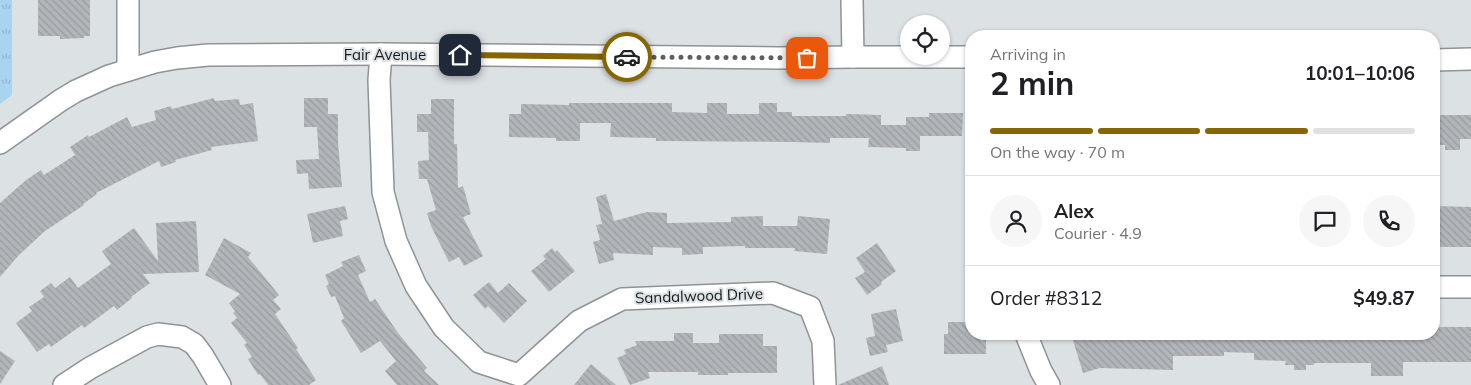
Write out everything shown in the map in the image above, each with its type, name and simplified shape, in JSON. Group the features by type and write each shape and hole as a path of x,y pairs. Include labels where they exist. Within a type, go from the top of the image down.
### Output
{"street":[{"path":"128,0 128,70"},
{"path":"852,0 853,57"},
{"name":"Fair Avenue","path":"0,143 44,110 92,83 128,70 177,58 208,54 965,58"},
{"name":"Sandalwood Drive","path":"380,54 379,80 383,192 396,241 416,286 444,328 479,362 519,375 579,322 622,298 773,293 810,307 824,341 825,385"},
{"path":"1440,60 1471,59"},
{"path":"1440,287 1471,287"},
{"path":"64,385 90,368 158,334 182,337 194,344 220,385"},
{"path":"1028,340 1048,385"}],"green space":[{"path":"0,0 12,0 12,95 0,104"}],"building":[{"path":"38,0 90,0 90,36 60,39 60,36 38,36"},
{"path":"214,98 215,101 239,99 240,105 253,103 258,141 211,147 212,150 175,160 176,162 161,167 159,161 96,193 84,205 45,231 18,256 0,277 0,203 26,180 41,170 44,175 75,155 70,147 88,135 89,137 127,117 132,127 156,120 154,111 171,106 172,109"},
{"path":"304,98 328,98 328,114 338,114 338,143 342,187 309,189 308,173 297,174 296,160 319,159 317,127 304,127"},
{"path":"431,99 454,99 454,144 457,144 458,188 463,186 471,214 463,217 483,256 464,266 459,257 449,262 431,226 427,213 436,210 427,179 419,179 418,161 429,160 428,132 417,132 417,114 431,114"},
{"path":"569,103 672,103 672,112 707,113 707,103 727,103 727,114 759,114 759,103 777,103 777,112 792,112 792,116 881,115 881,125 906,125 906,117 929,117 929,113 963,113 962,136 920,136 920,151 906,151 906,148 868,147 869,138 830,138 830,143 656,141 656,138 610,137 611,123 580,123 580,141 556,141 556,138 509,137 509,114 521,114 521,104 569,105"},
{"path":"1440,115 1471,115 1471,139 1460,139 1460,150 1445,150 1445,145 1440,145"},
{"path":"606,194 614,221 647,212 667,213 667,223 731,222 731,217 763,216 763,226 797,226 798,216 830,219 827,254 794,251 795,248 745,248 745,246 703,247 703,254 682,255 682,248 653,247 653,255 613,253 614,260 599,264 593,242 600,240 596,225 602,224 596,197"},
{"path":"345,206 348,219 340,221 343,236 313,243 307,214"},
{"path":"1440,206 1471,207 1471,247 1440,247"},
{"path":"196,221 199,272 143,274 150,283 117,310 114,306 84,328 82,325 51,347 49,344 37,352 16,323 32,311 29,307 44,297 40,291 51,283 55,288 70,277 78,288 111,264 102,251 134,228 158,261 156,223"},
{"path":"224,238 251,253 248,257 279,295 273,300 281,309 275,314 298,348 296,349 316,380 309,385 268,385 260,374 258,375 248,359 252,357 244,345 247,343 231,323 237,318 233,313 235,311 229,303 240,294 205,275"},
{"path":"877,243 896,271 867,295 855,278 865,272 856,258"},
{"path":"552,248 555,252 557,250 575,271 549,292 531,271 546,259 543,256"},
{"path":"359,255 366,271 358,275 370,302 375,299 398,333 427,368 424,371 439,385 397,385 385,371 396,361 380,341 361,353 341,321 344,318 335,296 331,297 326,286 329,284 325,275 343,266 341,262"},
{"path":"489,282 498,293 509,283 527,301 504,323 488,306 485,309 473,295"},
{"path":"896,309 903,341 886,345 888,352 870,356 866,338 875,336 871,314"},
{"path":"948,322 965,322 965,340 986,340 986,354 944,354 944,334 948,334"},
{"path":"1440,327 1471,327 1471,362 1403,362 1403,376 1371,376 1371,363 1314,363 1314,365 1306,365 1306,370 1294,370 1294,365 1285,365 1286,361 1254,360 1254,353 1224,352 1224,356 1173,356 1173,370 1100,368 1083,373 1073,340 1440,340"},
{"path":"674,333 693,333 693,343 719,343 719,334 763,334 763,346 777,346 777,373 698,375 698,372 648,372 650,378 630,385 617,358 626,354 624,350 637,345 635,341 674,341"},
{"path":"0,351 15,361 0,384"},
{"path":"591,364 616,385 574,385"},
{"path":"882,366 889,385 838,385"}],"way so far":[{"path":"627,57 807,58"}],"route":[{"path":"460,55 627,57"}]}
